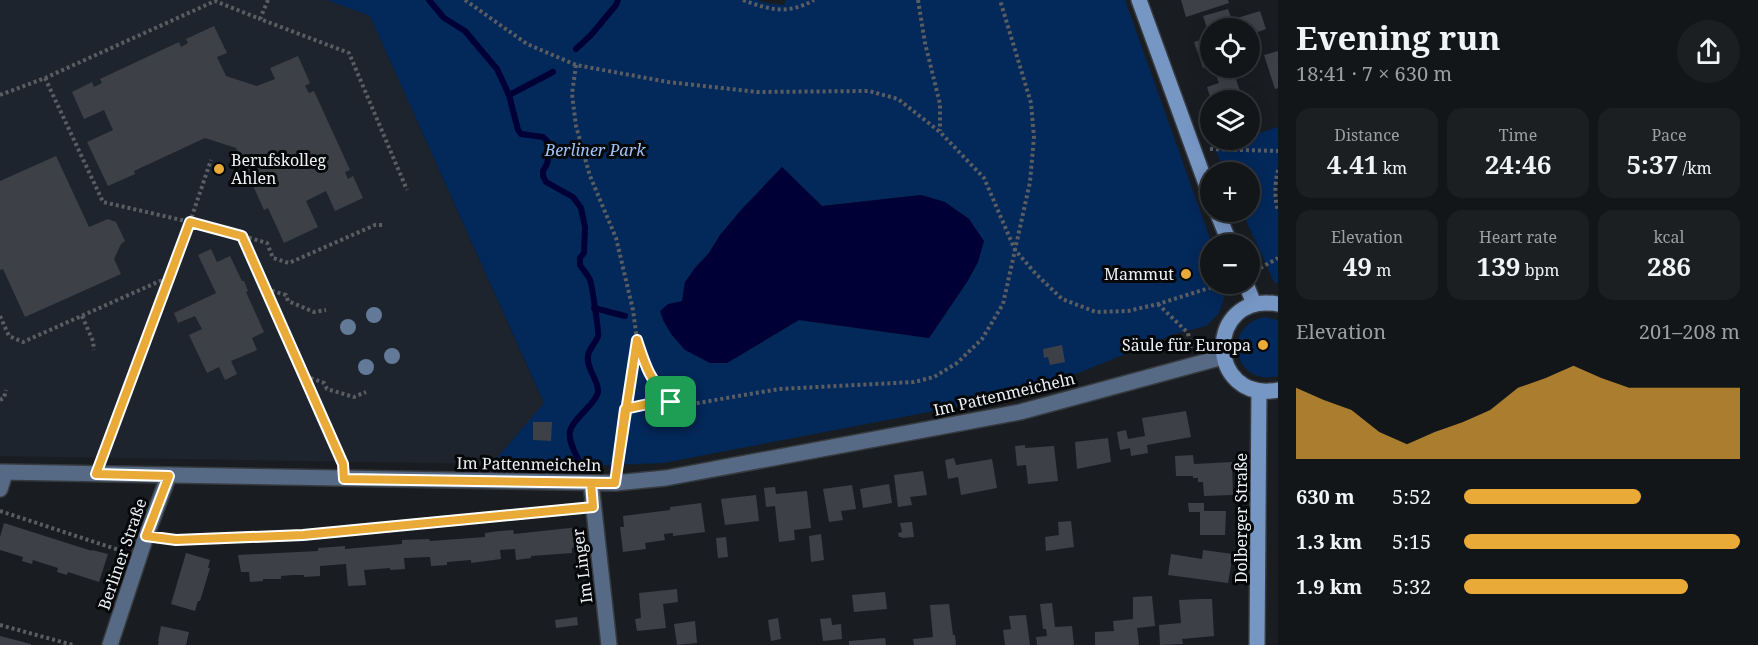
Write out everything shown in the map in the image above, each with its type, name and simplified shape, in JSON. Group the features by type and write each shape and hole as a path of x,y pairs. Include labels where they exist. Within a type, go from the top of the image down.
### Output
{"main road":[{"path":"1139,0 1200,169"},
{"path":"1250,294 1254,304"},
{"path":"1278,304 1267,302 1254,304 1242,310 1228,324 1222,344 1223,357 1228,369 1236,379 1247,387 1259,391 1278,390"},
{"name":"Dolberger Straße","path":"1257,645 1260,496 1259,391"}],"street":[{"name":"Im Pattenmeicheln","path":"2,472 615,483 666,478 1020,412 1223,357"},
{"path":"0,489 2,472"},
{"name":"Berliner Straße","path":"110,645 146,536 169,476"},
{"name":"Im Linger","path":"591,483 609,645"}],"lane":[{"path":"146,536 176,540 303,535 593,507"}],"path":[{"path":"260,19 268,0"},
{"path":"465,0 527,44 576,65 668,82 757,92 869,91 898,99 940,132 984,178 1015,250 1062,299 1096,312 1128,311 1200,291"},
{"path":"743,0 766,9 782,11 814,0"},
{"path":"918,0 925,43 940,104 940,132"},
{"path":"625,409 671,402 692,404 780,389 914,381 934,377 957,363 982,339 1003,304 1030,182 1034,137 1031,103 1000,0"},
{"path":"0,95 45,78 215,1 349,53 407,190"},
{"path":"576,65 572,94 576,126 590,176 616,237 633,310 637,340 649,376 671,402"},
{"path":"45,78 103,202 267,243 273,258 289,263 375,225 383,225"},
{"path":"1192,148 1278,152"},
{"path":"96,474 211,160"},
{"path":"1278,170 1275,200 1278,210"},
{"path":"242,236 343,464 344,479"},
{"path":"1260,268 1278,258"},
{"path":"0,316 9,336 23,342 169,277"},
{"path":"266,289 286,295 288,301 314,312 326,310"},
{"path":"1158,304 1188,333 1195,364"},
{"path":"82,316 93,341 94,350"},
{"path":"615,483 637,340"},
{"path":"304,376 324,383 327,389 354,397 366,392"},
{"path":"0,400 4,398 6,390"},
{"path":"0,511 139,557"},
{"path":"0,625 73,645"}],"shaded area":[{"name":"Berufskolleg Ahlen","path":"0,0 327,0 370,16 544,404 492,464 0,456"},
{"path":"782,167 822,206 921,195 945,202 969,219 984,241 978,262 929,338 799,320 727,363 710,363 685,350 671,334 660,311 668,304 682,301 685,282 695,268 741,210"}],"green space":[{"name":"Berliner Park","path":"327,0 757,0 784,5 786,0 1125,0 1200,210 1200,222 1204,222 1208,234 1200,234 1200,294 1224,294 1219,313 1206,326 1175,334 1029,393 663,463 579,466 492,464 544,403 370,16","holes":["782,167 822,206 921,195 944,202 969,219 978,262 929,338 799,320 727,363 682,301 685,282 695,268 741,210"]},
{"path":"1278,127 1276,195 1278,284 1274,282 1260,251 1260,234 1252,234 1247,222 1260,222 1260,162 1221,162 1215,150 1260,150 1260,133"},
{"path":"1265,317 1278,320 1278,376 1263,377 1251,373 1243,365 1238,354 1238,343 1242,332 1251,323"}],"building":[{"path":"1181,0 1228,0 1229,3 1186,17"},
{"path":"1228,9 1231,18 1204,18 1203,16"},
{"path":"1260,11 1266,29 1260,31 1260,18 1237,18"},
{"path":"214,26 227,53 217,57 226,76 257,86 275,79 270,68 298,56 310,83 305,86 309,93 314,91 350,170 345,172 348,179 353,176 363,198 335,211 326,191 306,201 318,227 284,243 268,208 264,210 236,148 205,138 134,171 135,174 108,186 87,142 113,130 104,110 84,119 72,92 92,82 94,87 102,83 100,79 179,42 181,47 188,43 186,39"},
{"path":"1200,40 1200,59 1194,42"},
{"path":"1278,51 1278,88 1275,89 1264,55"},
{"path":"1217,78 1236,78 1240,90 1208,90 1207,87 1219,83"},
{"path":"56,156 89,227 108,219 116,222 125,241 121,244 114,259 121,274 25,317 3,269 0,270 0,181"},
{"path":"211,249 217,262 230,256 244,281 248,291 246,292 264,332 252,338 257,350 231,361 237,374 225,380 219,367 207,373 189,335 202,329 195,316 178,323 174,313 216,293 198,255"},
{"path":"1062,345 1065,362 1050,365 1048,357 1044,358 1043,349"},
{"path":"1186,411 1191,437 1147,445 1148,453 1131,456 1130,448 1120,450 1117,432 1126,430 1128,439 1145,436 1142,418"},
{"path":"533,422 552,422 551,441 533,440"},
{"path":"1108,438 1111,462 1077,469 1075,442"},
{"path":"1025,445 1025,448 1054,446 1058,481 1028,484 1026,465 1017,466 1015,446"},
{"path":"1193,455 1194,464 1232,462 1233,495 1204,496 1203,482 1198,482 1198,478 1176,476 1175,456"},
{"path":"954,458 956,465 992,459 997,488 961,495 958,477 948,479 945,460"},
{"path":"923,471 927,495 910,497 912,505 898,507 894,475"},
{"path":"889,484 892,503 863,508 860,489"},
{"path":"852,485 856,509 841,511 843,520 829,522 823,489"},
{"path":"775,487 776,494 807,491 811,528 794,530 795,540 779,542 775,506 766,507 764,488"},
{"path":"756,495 759,521 725,525 721,499"},
{"path":"701,503 705,532 673,536 673,533 664,534 665,540 645,543 646,549 623,552 620,527 624,527 623,516 670,510 670,507"},
{"path":"1188,503 1204,503 1204,511 1226,511 1225,535 1200,535 1200,512 1189,512"},
{"path":"1071,521 1074,547 1046,551 1045,537 1059,535 1058,522"},
{"path":"912,522 914,537 899,537 898,533 902,532 900,523"},
{"path":"4,523 108,554 99,582 68,572 67,575 57,572 58,568 33,560 32,564 22,561 23,557 0,550 0,537"},
{"path":"579,527 581,548 572,548 572,553 531,556 531,558 516,560 515,549 500,550 501,559 471,563 471,560 447,562 447,565 431,566 430,557 404,558 405,569 364,570 366,585 348,586 346,564 320,566 320,576 281,576 281,579 250,582 249,572 241,572 238,555 318,551 318,548 345,546 345,549 402,544 402,540 429,539 430,541 485,537 485,533 499,531 513,530 514,534"},
{"path":"821,534 824,560 811,562 809,536"},
{"path":"726,537 728,557 718,558 716,538"},
{"path":"1203,550 1233,554 1228,583 1168,575 1171,554 1202,559"},
{"path":"186,553 210,560 208,568 210,568 195,611 171,604"},
{"path":"677,589 678,602 663,604 666,628 637,631 635,619 641,618 639,593"},
{"path":"885,592 887,609 854,612 852,595"},
{"path":"1152,596 1155,626 1137,628 1139,645 1095,645 1095,632 1114,631 1113,621 1133,619 1133,597"},
{"path":"1212,599 1214,636 1182,639 1183,644 1160,645 1159,625 1181,623 1179,600"},
{"path":"1052,603 1055,627 1072,626 1074,645 1037,645 1036,637 1047,636 1046,629 1043,629 1040,604"},
{"path":"949,604 956,645 914,645 913,639 933,637 930,605"},
{"path":"1026,615 1030,645 1005,645 1003,630 1011,629 1009,616"},
{"path":"577,617 578,625 556,628 555,620"},
{"path":"778,618 781,639 771,641 768,620"},
{"path":"831,618 832,625 841,624 842,639 823,641 820,619"},
{"path":"695,621 697,643 677,645 674,624"},
{"path":"161,626 189,632 186,645 158,645"},
{"path":"0,636 31,644 31,645 0,645"},
{"path":"885,638 886,645 849,645 849,641"}],"waterway":[{"path":"429,0 444,18 465,31 497,69 509,95 518,130 521,134 543,137 549,143 547,164 543,171 546,182 573,197 581,208 585,227 584,253 580,258 580,265 590,280 598,333 588,361 597,383 598,392 594,400 572,425 570,431 571,444 580,463"},
{"path":"576,49 591,35 618,0"},
{"path":"509,95 553,72"},
{"path":"594,308 625,316"}],"place":[{"name":"Berufskolleg Ahlen","path":"219,169"},
{"name":"Mammut","path":"1186,274"},
{"name":"Säule für Europa","path":"1263,345"}],"route":[{"path":"671,402 625,409 615,483 344,479 343,464 242,236 190,222 96,474 169,476 146,536 176,540 303,535 593,507 591,483 615,483 625,409 632,362 637,340 649,376 671,402"}]}
